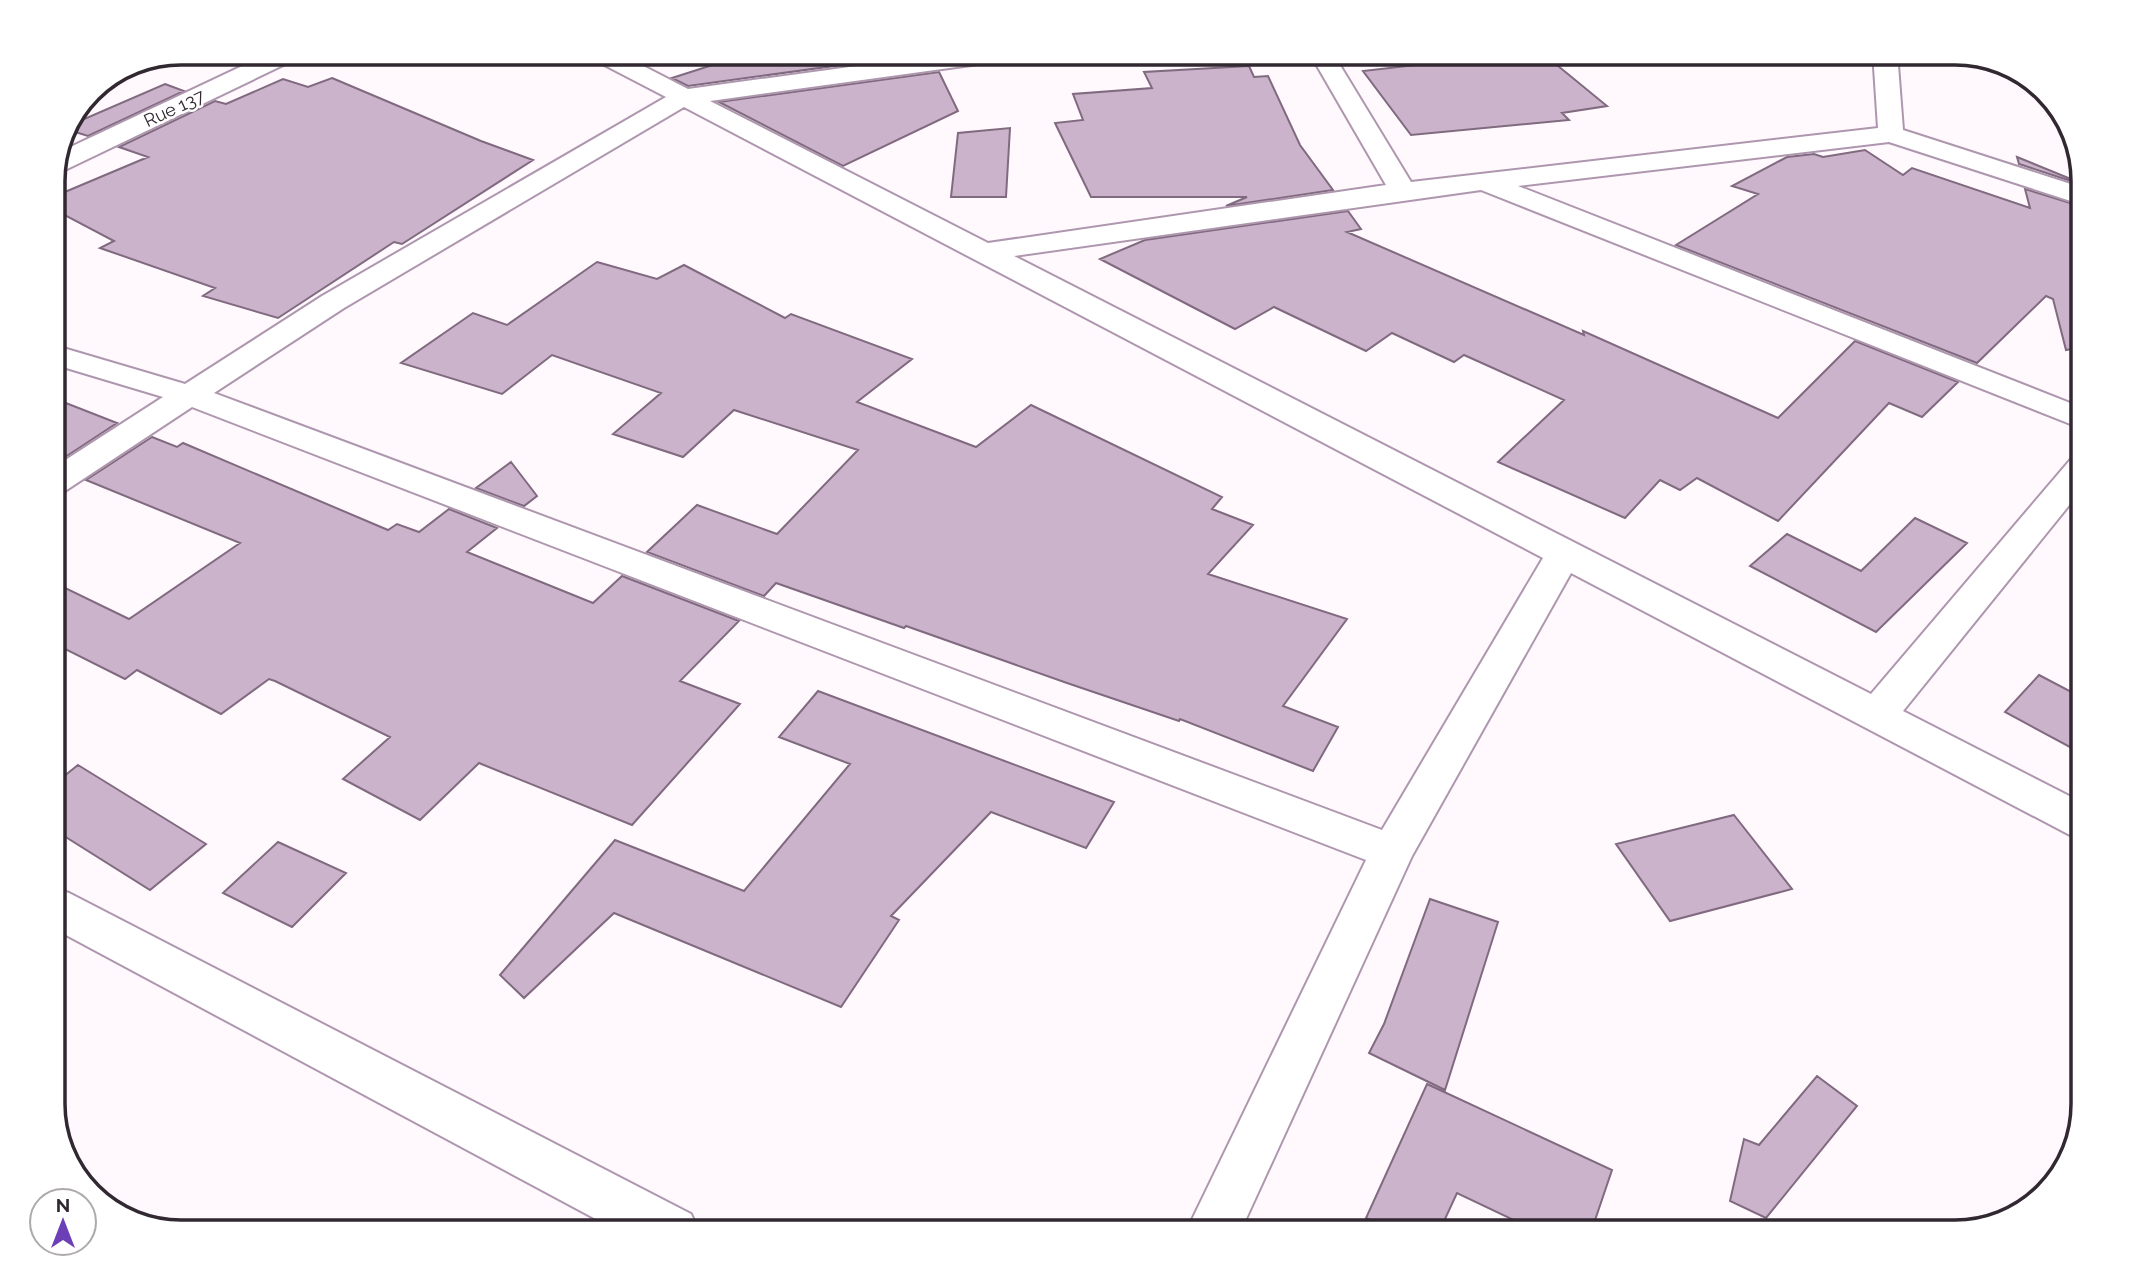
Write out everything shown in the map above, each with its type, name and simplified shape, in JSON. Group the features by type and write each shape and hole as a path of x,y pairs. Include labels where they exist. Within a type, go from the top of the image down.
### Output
{"street":[{"name":"Rue 137","path":"68,159 265,65"},
{"path":"622,65 2071,816"},
{"path":"65,475 333,302 684,97 919,65"},
{"path":"1328,65 1403,191"},
{"path":"1886,65 1891,134"},
{"path":"983,252 1403,191 1891,134 2071,193"},
{"path":"1485,182 2071,414"},
{"path":"65,358 189,395 1392,852"},
{"path":"1877,715 2071,481"},
{"path":"1219,1220 1392,852 1564,553"},
{"path":"65,912 647,1220"}],"building":[{"path":"712,65 841,65 688,86 672,78"},
{"path":"1416,65 1557,65 1607,106 1562,113 1569,120 1411,135 1363,71"},
{"path":"1249,66 1254,77 1268,76 1300,145 1333,190 1226,206 1247,197 1091,197 1055,123 1083,120 1073,94 1152,88 1144,72"},
{"path":"939,72 958,111 843,166 719,102"},
{"path":"332,78 533,160 402,244 394,242 278,318 203,296 215,288 100,248 114,241 65,215 65,192 148,157 119,147 215,101 226,104 283,79 308,87"},
{"path":"165,84 184,91 88,136 76,132 83,120"},
{"path":"1010,128 1006,197 951,197 958,133"},
{"path":"1865,150 1903,175 1912,168 2030,208 2025,189 2071,203 2071,349 2066,350 2053,299 2046,296 1977,363 1676,245 1758,194 1732,186 1787,157 1814,154 1823,157"},
{"path":"2017,157 2071,181 2019,164"},
{"path":"1348,211 1361,229 1347,232 1584,335 1583,331 1778,418 1855,341 1958,382 1922,417 1889,403 1778,521 1697,478 1680,490 1660,480 1625,518 1498,462 1564,400 1464,355 1454,362 1392,333 1366,351 1274,307 1235,329 1100,259 1145,240"},
{"path":"597,262 657,279 684,265 785,318 791,314 912,359 857,402 976,447 1031,405 1222,497 1212,509 1253,525 1208,574 1347,619 1283,706 1338,727 1313,771 1180,719 1179,721 776,583 764,596 647,552 697,505 777,534 858,450 734,410 683,457 613,434 661,393 552,355 502,394 401,363 473,313 507,325"},
{"path":"65,403 117,423 65,457"},
{"path":"152,437 177,447 183,443 388,530 397,524 419,532 449,509 497,528 467,552 593,603 622,576 739,621 680,681 740,704 632,825 479,763 420,820 343,779 390,737 275,681 269,679 221,714 137,670 125,679 65,649 65,588 129,619 240,543 86,480"},
{"path":"511,462 537,496 524,506 476,488"},
{"path":"1915,518 1967,543 1876,632 1750,566 1787,534 1861,571"},
{"path":"2039,675 2071,692 2071,748 2005,712"},
{"path":"818,691 1114,802 1086,848 991,812 891,916 899,920 841,1007 614,913 524,998 500,975 615,840 744,891 850,764 779,737"},
{"path":"78,765 206,844 150,890 65,837 65,775"},
{"path":"1734,815 1792,889 1670,921 1616,844"},
{"path":"278,842 346,873 292,927 223,893"},
{"path":"1430,899 1498,922 1445,1090 1369,1053 1384,1024"},
{"path":"1817,1076 1857,1106 1766,1218 1730,1201 1744,1139 1759,1145"},
{"path":"1427,1084 1612,1170 1595,1220 1514,1220 1457,1193 1445,1220 1366,1218"}]}
